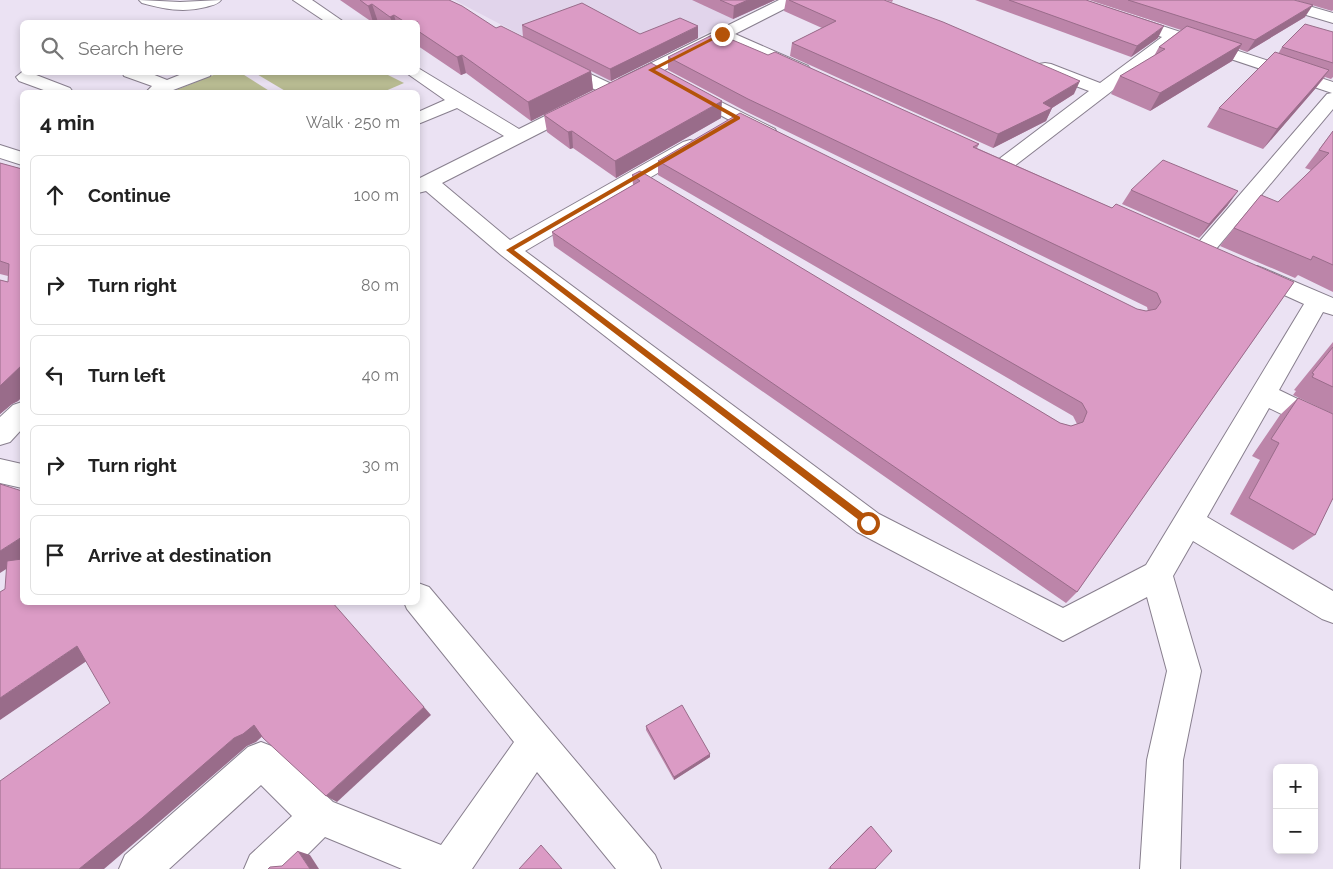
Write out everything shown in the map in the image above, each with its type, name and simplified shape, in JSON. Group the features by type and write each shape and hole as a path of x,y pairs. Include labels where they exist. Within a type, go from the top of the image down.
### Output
{"street":[{"path":"146,0 171,8 183,8 213,0"},
{"path":"301,0 332,20"},
{"path":"791,0 423,184 868,523 1064,625 1157,575 1264,394 1325,304 1212,254 1333,98"},
{"path":"1068,0 1333,88"},
{"path":"1271,0 1330,14"},
{"path":"722,34 820,78"},
{"path":"1006,163 1175,35"},
{"path":"548,59 610,90"},
{"path":"1030,62 1102,90"},
{"path":"651,70 722,128 783,140"},
{"path":"135,75 161,89 196,75"},
{"path":"418,75 518,136"},
{"path":"26,77 59,90"},
{"path":"420,118 458,101"},
{"path":"509,250 722,128"},
{"path":"0,151 20,158"},
{"path":"640,175 665,190"},
{"path":"1264,394 1333,428"},
{"path":"0,434 20,414"},
{"path":"0,472 20,476"},
{"path":"1188,522 1333,608"},
{"path":"1157,575 1184,670 1165,760 1160,869"},
{"path":"420,600 641,869"},
{"path":"139,869 261,760 320,816 448,869 536,742"},
{"path":"264,869 320,816"}],"shaded area":[{"path":"454,0 774,0 609,81"}],"green space":[{"path":"214,75 244,75 268,90 176,90"},
{"path":"258,75 388,75 404,83 388,90 284,90"}],"building":[{"path":"360,0 449,0 496,28 501,26 591,71 528,102 462,55 457,57 420,32 420,20 402,20 394,15 390,17 372,4 368,6"},
{"path":"720,0 748,0 734,6"},
{"path":"789,0 884,0 943,22 1080,81 1043,103 1052,108 998,134 792,43 836,21"},
{"path":"1009,0 1086,0 1164,26 1137,46"},
{"path":"1128,0 1294,0 1313,5 1255,40"},
{"path":"582,3 640,34 680,18 698,26 610,69 522,25"},
{"path":"1305,24 1333,32 1333,63 1282,47"},
{"path":"1187,26 1242,44 1160,93 1120,76 1165,49 1159,47"},
{"path":"716,33 768,55 775,52 979,144 973,147 1112,208 1116,204 1294,282 1077,592 552,232 640,181 632,175 640,171 1060,423 1071,426 1083,422 1087,412 1082,403 658,161 740,113 1137,309 1146,311 1156,309 1161,302 1157,293 748,99 668,57"},
{"path":"1275,52 1329,70 1277,129 1219,108"},
{"path":"651,63 722,101 615,161 572,131 568,132 544,115"},
{"path":"1333,131 1333,265 1313,256 1311,260 1234,228 1261,195 1278,202 1329,153 1319,150"},
{"path":"1163,160 1238,191 1209,224 1131,190"},
{"path":"0,163 20,168 20,367 0,386 0,280 8,282 9,264 0,261"},
{"path":"1333,347 1333,387 1312,377 1314,374 1312,373"},
{"path":"1298,398 1333,414 1333,498 1315,535 1249,498 1279,443 1271,439"},
{"path":"0,484 20,490 20,538 0,551"},
{"path":"20,559 20,605 335,605 424,707 326,796 263,738 254,725 243,734 234,738 142,818 79,869 0,869 0,781 110,703 77,646 0,698 0,592 5,589 7,561"},
{"path":"682,705 710,754 674,777 646,726"},
{"path":"871,826 892,851 875,869 831,869 830,867"},
{"path":"541,845 562,869 519,869"},
{"path":"298,851 310,869 268,869 270,867 282,866"}],"route":[{"path":"722,34 651,70 738,118 509,250 868,523"}]}
